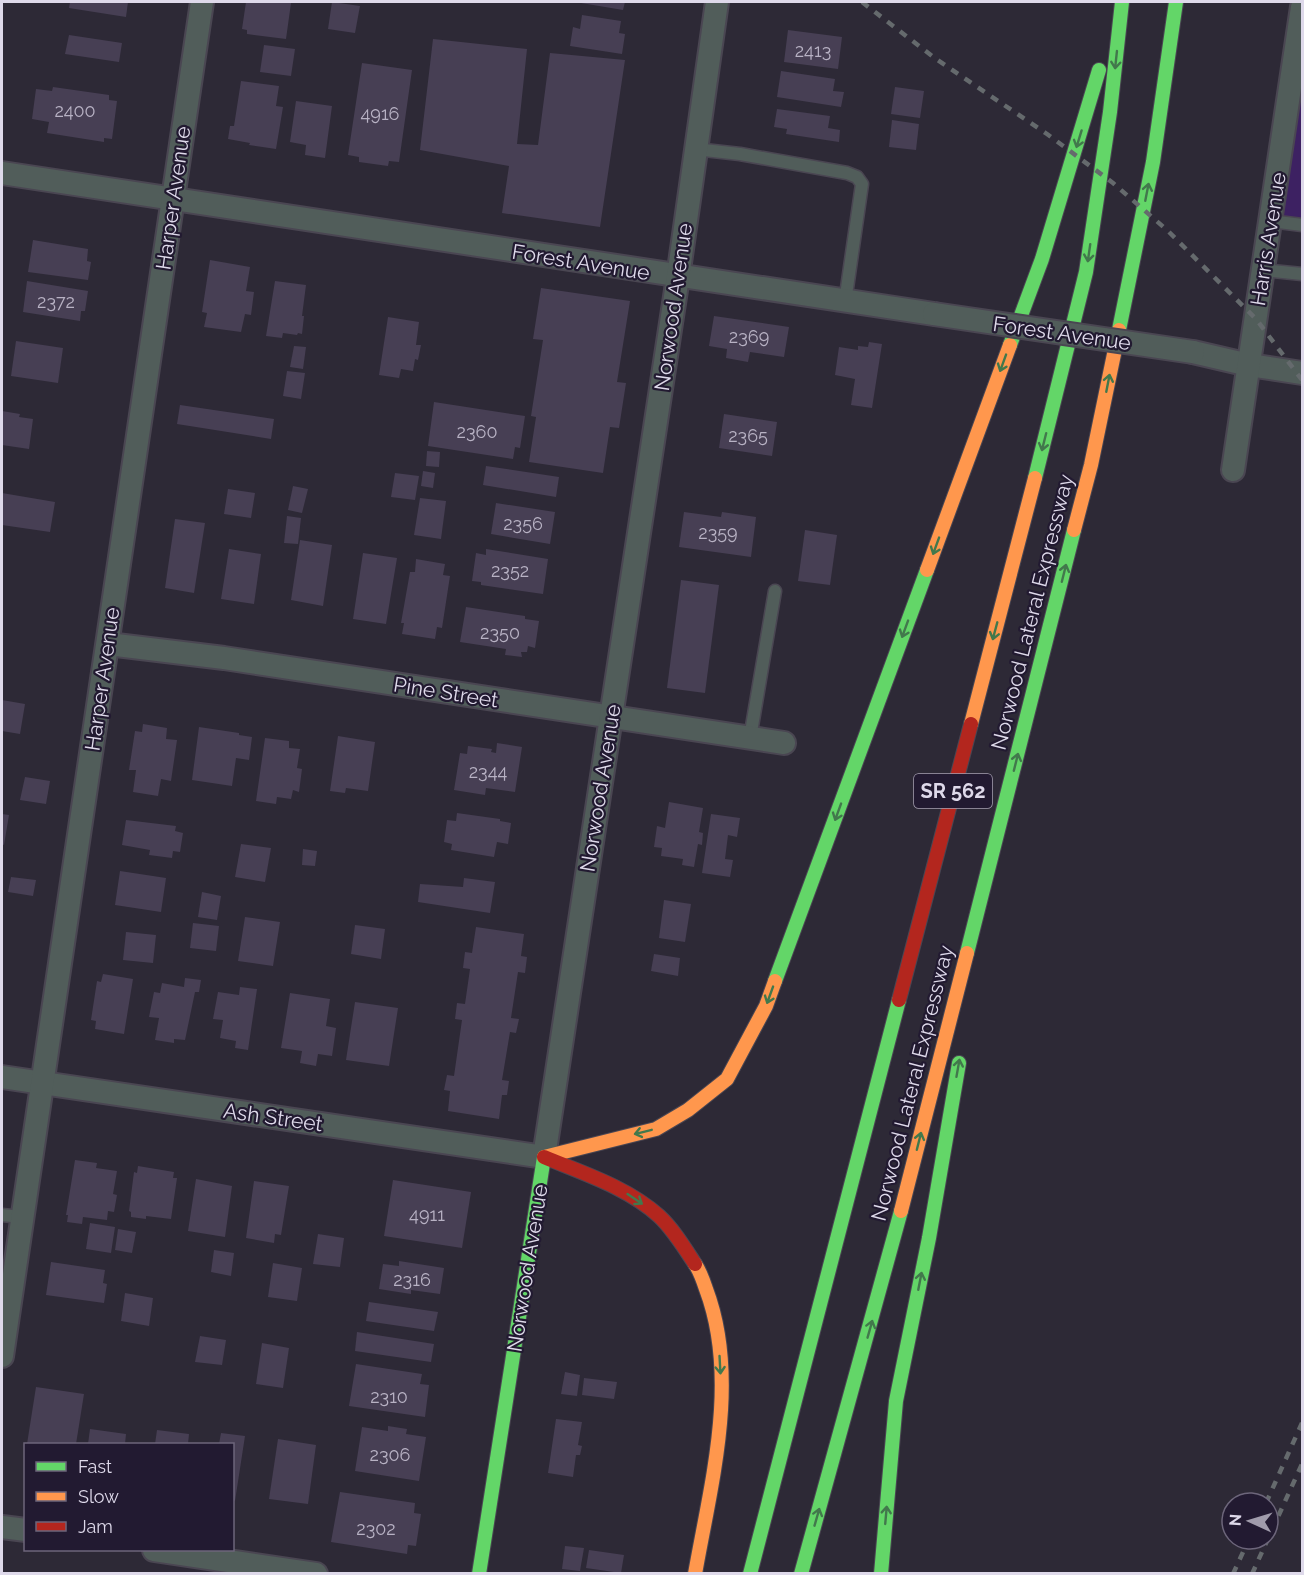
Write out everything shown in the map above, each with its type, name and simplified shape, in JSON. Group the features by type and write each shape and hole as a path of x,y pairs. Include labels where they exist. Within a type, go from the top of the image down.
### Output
{"main road":[{"path":"544,1156 656,1129 688,1110 727,1079 766,1006 1042,259 1093,91 1117,2"},
{"name":"Norwood Lateral Expressway","path":"750,1574 1034,482 1086,272 1110,112 1122,2"},
{"name":"Norwood Lateral Expressway","path":"801,1574 887,1267 1091,465 1153,162 1176,2"},
{"path":"971,993 1001,818"},
{"path":"880,1574 896,1401 929,1238 961,1052"},
{"path":"544,1156 616,1186 656,1213 687,1247 707,1285 719,1332 721,1382 717,1443 694,1574"},
{"name":"Norwood Avenue","path":"479,1574 544,1156"}],"street":[{"name":"Harper Avenue","path":"2,1356 12,1216 42,1083 202,2"},
{"name":"Norwood Avenue","path":"544,1156 678,277 717,2"},
{"name":"Harris Avenue","path":"1233,470 1302,7"},
{"name":"Forest Avenue","path":"2,173 844,302 1192,352 1249,365 1302,373"},
{"name":"Pine Street","path":"108,644 224,658 784,743"},
{"name":"Ash Street","path":"2,1077 544,1156"},
{"path":"2,1527 24,1530"},
{"path":"161,1551 316,1574"}],"lane":[{"path":"696,149 740,154 847,173 857,177 862,184 844,302"},
{"path":"1270,221 1302,225"},
{"path":"1263,270 1302,274"},
{"path":"750,738 775,591"}],"shaded area":[{"path":"1302,7 1302,232 1270,228"}],"building":[{"path":"70,2 128,2 126,17 69,8"},
{"path":"246,2 291,3 286,39 247,34 247,30 242,29"},
{"path":"332,2 360,6 355,33 328,29"},
{"path":"575,2 625,2 623,10"},
{"path":"582,15 621,21 619,33 625,34 622,54 570,46 573,27 580,29"},
{"path":"788,30 842,37 838,69 784,62"},
{"path":"69,35 122,43 119,62 65,54"},
{"path":"433,39 527,49 517,144 538,145 550,53 625,60 600,227 502,213 509,166 420,150"},
{"path":"264,45 295,49 291,76 260,72"},
{"path":"362,63 412,70 399,162 389,161 388,166 359,162 359,157 348,155"},
{"path":"781,71 835,79 833,91 844,92 841,107 777,97"},
{"path":"241,81 279,86 276,106 283,107 276,149 228,139 230,126 234,126"},
{"path":"53,87 109,95 109,100 117,101 112,139 104,138 104,142 47,133 49,122 32,119 36,89 52,91"},
{"path":"895,87 924,91 920,118 891,114"},
{"path":"296,101 332,106 325,158 305,155 306,145 290,142"},
{"path":"777,109 830,116 828,128 840,130 839,142 786,134 787,129 774,127"},
{"path":"892,120 919,124 916,150 889,147"},
{"path":"33,240 88,249 87,261 91,262 88,280 28,272"},
{"path":"210,260 250,267 246,291 254,292 251,315 245,314 241,332 204,327 207,313 202,312"},
{"path":"27,281 88,291 85,311 81,311 80,321 23,312"},
{"path":"275,281 306,285 302,334 283,333 282,338 266,336"},
{"path":"541,288 630,301 617,382 626,383 619,428 610,427 603,473 529,462 536,417 531,416 543,340 533,339"},
{"path":"714,316 789,327 784,357 750,352 748,362 726,358 727,349 709,346"},
{"path":"388,317 419,322 416,345 421,345 418,360 415,359 413,371 401,369 399,378 379,375"},
{"path":"16,341 63,348 58,383 11,376"},
{"path":"869,342 882,344 872,408 851,405 855,379 835,375 839,347 858,350 858,346 868,347"},
{"path":"294,346 306,347 303,369 290,367"},
{"path":"287,371 305,373 301,399 283,396"},
{"path":"434,402 525,416 520,448 515,447 513,459 428,446"},
{"path":"180,405 274,419 271,439 177,424"},
{"path":"2,411 33,419 29,449 2,445"},
{"path":"724,414 777,422 772,456 719,448"},
{"path":"427,451 440,452 439,467 426,466"},
{"path":"486,466 559,477 556,497 483,485"},
{"path":"423,471 435,473 433,488 421,486"},
{"path":"395,473 419,476 415,500 391,497"},
{"path":"293,486 308,489 302,513 288,510"},
{"path":"228,489 255,493 251,518 224,514"},
{"path":"2,493 55,502 50,532 2,525"},
{"path":"420,498 446,501 441,539 414,535"},
{"path":"496,503 555,512 550,544 491,534"},
{"path":"684,512 721,517 722,512 756,517 751,557 679,547"},
{"path":"287,516 301,518 298,544 284,543"},
{"path":"175,519 205,523 194,593 165,588"},
{"path":"805,530 837,535 830,585 798,581"},
{"path":"300,540 332,545 323,606 291,600"},
{"path":"229,549 261,554 254,604 221,599"},
{"path":"486,549 548,559 543,594 481,585 481,582 472,581 476,553 486,555"},
{"path":"363,553 397,558 386,624 353,619"},
{"path":"416,559 445,564 443,575 450,576 442,628 437,627 435,639 402,634 404,623 401,623 410,572 415,572"},
{"path":"681,580 719,585 705,693 667,688"},
{"path":"466,607 525,616 525,619 539,621 535,648 528,646 527,652 521,652 522,657 505,655 506,649 460,642"},
{"path":"2,700 25,704 20,734 2,731"},
{"path":"143,724 167,728 166,739 177,740 171,781 161,779 158,796 133,792 136,770 129,770 135,731 142,732"},
{"path":"199,727 252,737 249,760 236,758 232,786 192,780"},
{"path":"338,736 375,742 368,791 346,788 345,793 330,791"},
{"path":"265,738 289,741 289,748 300,749 297,768 302,769 299,792 293,790 291,799 277,797 276,804 256,801"},
{"path":"497,743 522,747 515,792 486,788 485,795 454,790 460,753 467,754 468,746 492,749 491,752 496,753"},
{"path":"25,777 50,781 46,804 20,800"},
{"path":"669,802 703,808 699,832 703,833 702,845 698,844 694,867 682,865 683,859 661,856 662,848 654,847 657,826 665,828"},
{"path":"457,813 500,819 500,821 511,823 508,844 497,842 494,857 451,850 452,844 444,842 447,820 456,821"},
{"path":"2,814 9,815 4,845 2,844"},
{"path":"711,814 740,818 737,837 728,835 725,859 733,860 730,877 702,873"},
{"path":"126,820 176,826 175,831 183,833 180,852 173,851 172,858 149,855 150,850 122,845"},
{"path":"241,844 271,848 265,882 235,877"},
{"path":"303,849 317,851 315,866 302,865"},
{"path":"120,871 166,878 161,912 115,905"},
{"path":"11,877 36,880 33,896 8,892"},
{"path":"464,878 495,882 490,913 418,902 420,884 463,887"},
{"path":"202,892 221,896 217,920 198,917"},
{"path":"664,900 691,904 685,942 659,938"},
{"path":"245,917 280,922 273,966 238,961"},
{"path":"193,923 219,926 216,951 190,948"},
{"path":"355,925 385,929 381,959 351,954"},
{"path":"476,927 524,934 521,956 527,957 525,973 518,972 511,1018 519,1019 516,1033 510,1032 502,1080 509,1081 507,1095 502,1095 499,1119 448,1111 450,1091 444,1090 447,1075 454,1076 462,1020 455,1019 457,1003 465,1004 470,969 463,968 465,952 472,953"},
{"path":"126,932 156,935 153,963 123,960"},
{"path":"654,954 680,958 678,976 651,971"},
{"path":"103,974 133,979 124,1034 95,1029 96,1021 91,1020 97,981 101,982"},
{"path":"185,978 201,980 199,992 195,992 185,1040 174,1039 174,1043 155,1040 159,1018 149,1017 154,992 160,993 162,983 184,987"},
{"path":"240,987 257,989 248,1050 235,1048 236,1041 220,1038 223,1020 213,1019 218,992 239,995"},
{"path":"290,993 330,999 326,1026 336,1028 332,1056 318,1054 316,1066 300,1063 302,1051 281,1048"},
{"path":"355,1002 398,1008 389,1066 346,1060"},
{"path":"75,1160 97,1163 96,1168 117,1171 113,1194 117,1195 114,1212 108,1211 107,1220 83,1217 82,1224 67,1222 68,1215 66,1215"},
{"path":"138,1166 174,1172 173,1178 177,1178 171,1219 131,1217 129,1211 134,1172 137,1173"},
{"path":"196,1179 232,1186 225,1237 188,1231"},
{"path":"393,1180 471,1192 462,1248 384,1236"},
{"path":"254,1181 289,1186 281,1235 275,1234 274,1243 246,1238"},
{"path":"90,1223 115,1227 111,1253 86,1249"},
{"path":"118,1229 136,1232 132,1253 115,1250"},
{"path":"318,1234 344,1238 340,1267 313,1264"},
{"path":"214,1250 234,1253 231,1276 211,1272"},
{"path":"399,1261 444,1268 440,1294 411,1290 411,1294 379,1289 383,1264 399,1266"},
{"path":"51,1262 105,1270 103,1283 107,1284 104,1303 46,1295"},
{"path":"273,1263 302,1268 297,1301 268,1297"},
{"path":"125,1293 153,1298 149,1326 121,1321"},
{"path":"369,1302 438,1312 434,1331 366,1321"},
{"path":"357,1332 434,1344 431,1362 355,1351"},
{"path":"200,1336 226,1340 222,1365 195,1362"},
{"path":"262,1343 289,1348 283,1388 256,1384"},
{"path":"356,1364 422,1374 420,1384 429,1385 425,1417 349,1406"},
{"path":"565,1372 580,1375 577,1396 561,1394"},
{"path":"584,1378 617,1382 614,1399 582,1395"},
{"path":"36,1387 84,1394 76,1443 27,1443"},
{"path":"556,1419 582,1422 578,1445 582,1446 580,1455 576,1455 573,1477 548,1473"},
{"path":"388,1426 407,1429 406,1434 426,1437 419,1481 355,1471 362,1427 388,1431"},
{"path":"90,1429 126,1434 125,1443 88,1443"},
{"path":"157,1430 189,1434 188,1443 155,1443"},
{"path":"221,1433 245,1436 235,1501 234,1443 219,1443"},
{"path":"278,1439 316,1445 308,1504 269,1499"},
{"path":"340,1492 415,1503 414,1513 421,1514 416,1546 408,1545 407,1554 331,1542"},
{"path":"565,1546 584,1548 580,1571 562,1569"},
{"path":"589,1550 624,1555 621,1573 586,1568"}],"railway":[{"path":"862,2 936,59 1047,134 1113,183 1168,231 1256,319 1302,380"},
{"path":"1271,1491 1302,1423"},
{"path":"1252,1574 1302,1464"},
{"path":"1233,1574 1244,1551"}],"traffic: fast":[{"path":"1035,478 1086,272 1110,112 1122,2"},
{"path":"1119,330 1153,162 1176,2"},
{"path":"1010,345 1042,259 1099,70"},
{"path":"967,953 1074,530"},
{"path":"775,981 927,570"},
{"path":"750,1574 899,1000"},
{"path":"881,1574 896,1401 929,1238 959,1063"},
{"path":"479,1574 544,1157"},
{"path":"801,1574 901,1211"}],"traffic: slow":[{"path":"1074,530 1091,465 1119,330"},
{"path":"927,570 1010,345"},
{"path":"971,724 1035,478"},
{"path":"901,1211 967,953"},
{"path":"544,1157 656,1129 688,1110 727,1079 766,1006 775,981"},
{"path":"695,1264 704,1282 716,1323 721,1359 722,1395 714,1468 695,1574"}],"traffic: jam":[{"path":"899,1000 971,724"},
{"path":"544,1157 619,1189 646,1206 669,1227 695,1264"}]}
